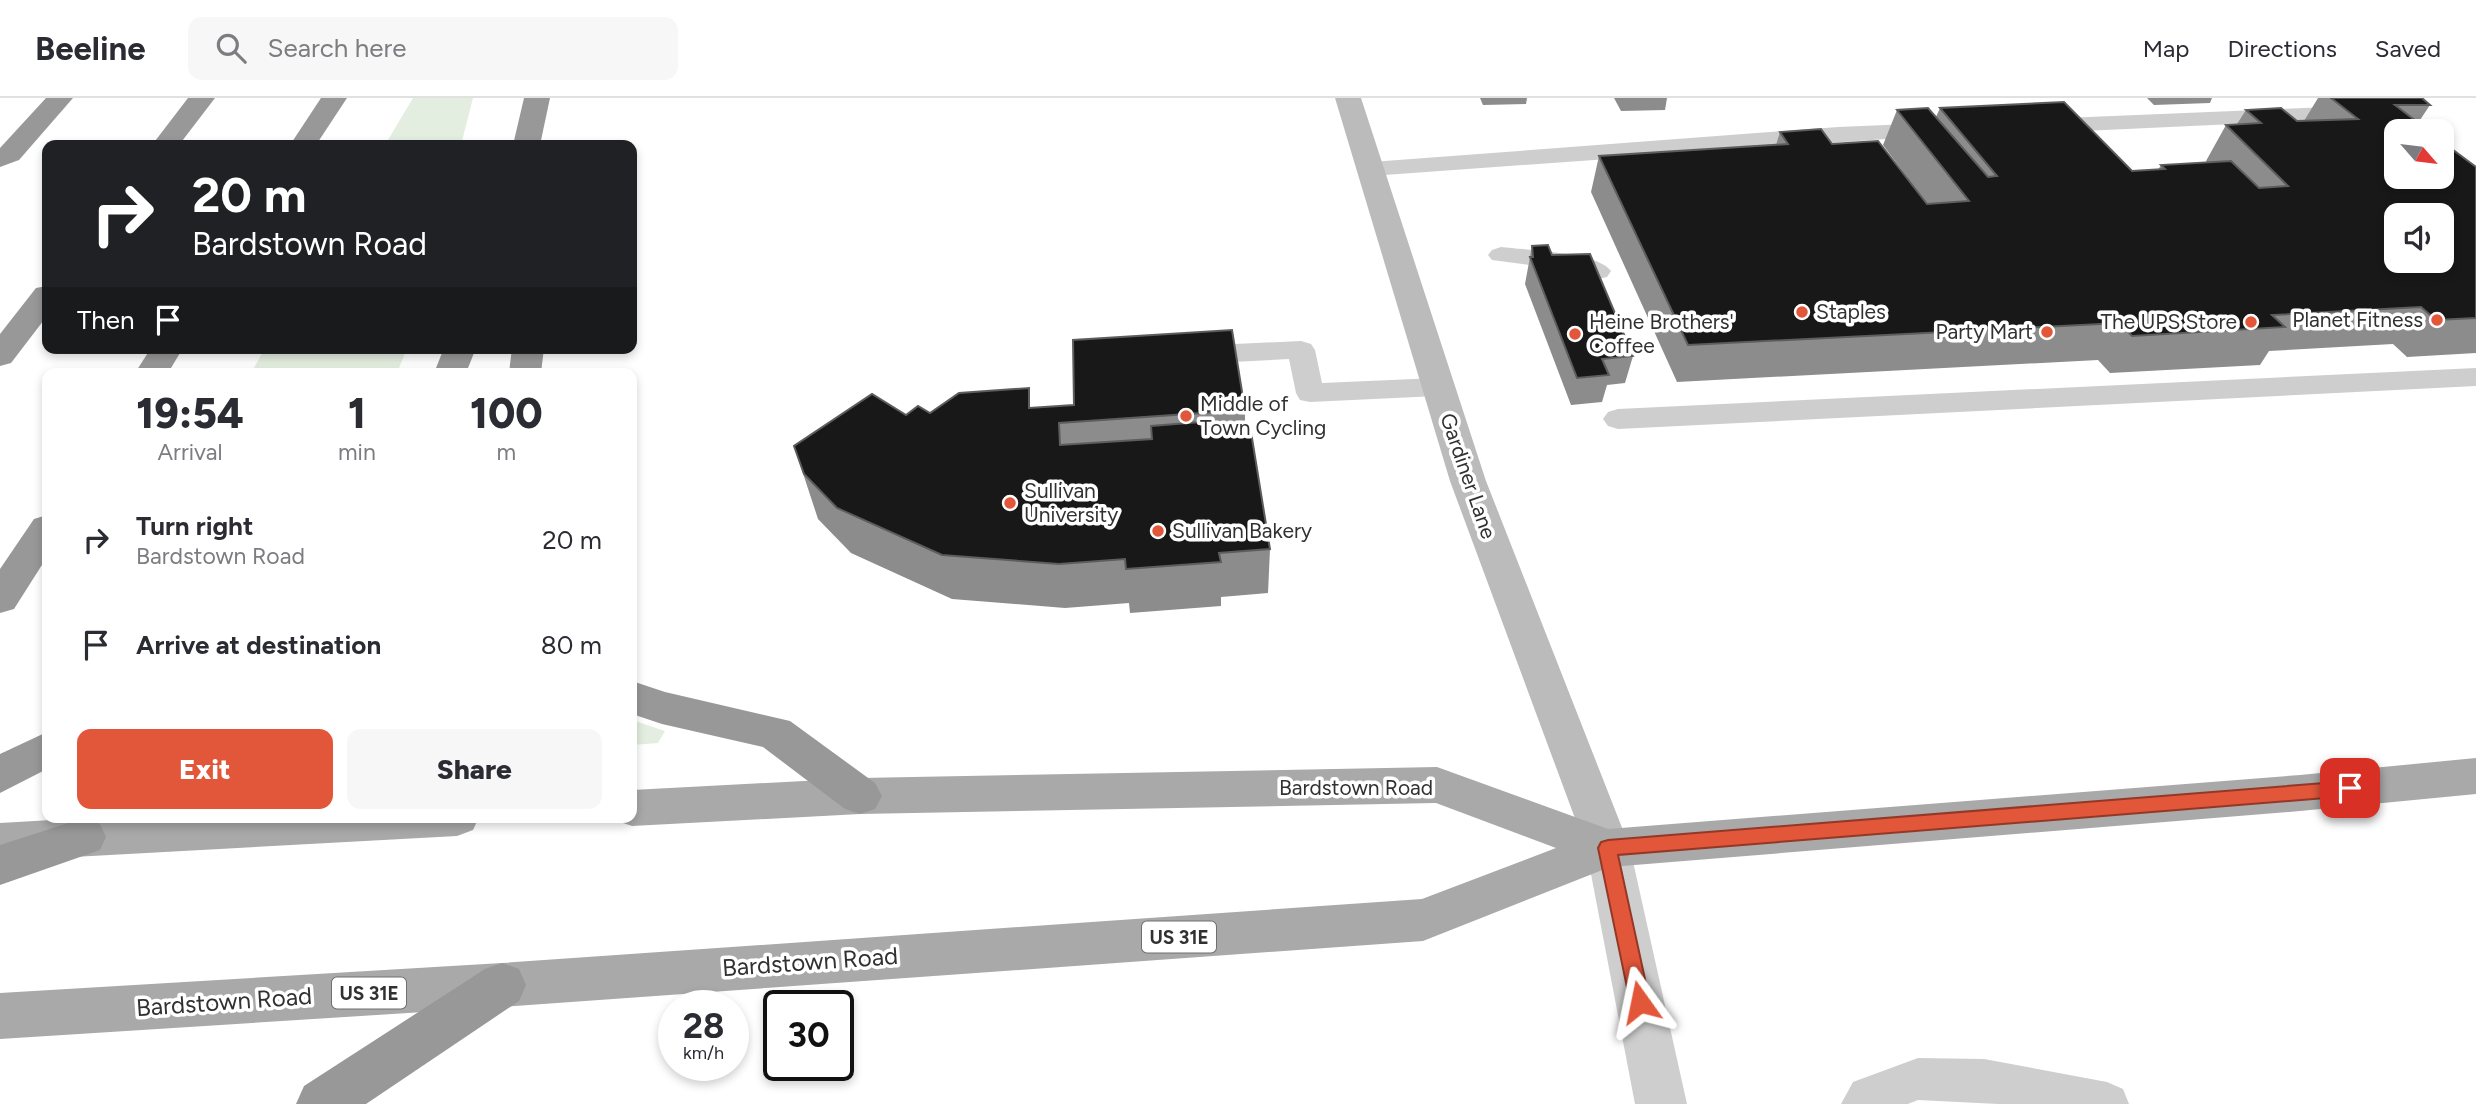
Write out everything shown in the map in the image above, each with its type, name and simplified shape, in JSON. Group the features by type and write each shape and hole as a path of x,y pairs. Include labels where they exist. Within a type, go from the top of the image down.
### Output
{"highway":[{"path":"2,187 5,156 61,98"},
{"path":"169,140 202,98"},
{"path":"306,140 334,98"},
{"path":"530,137 537,98"},
{"path":"0,356 42,301"},
{"path":"0,598 42,535"},
{"path":"637,698 662,708 775,733 860,796"},
{"path":"0,775 42,752"},
{"path":"0,865 84,837"},
{"path":"322,1104 502,985"}],"main road":[{"name":"Gardiner Lane","path":"1348,98 1468,481 1608,848"},
{"name":"Bardstown Road","path":"0,1016 502,985 1423,920 1608,848 2300,793 2476,776"},
{"name":"Bardstown Road","path":"637,808 860,796 1437,785 1608,848"},
{"path":"0,842 345,823"}],"street":[{"path":"1608,848 1661,1104"}],"lane":[{"path":"2017,127 2376,113"},
{"path":"1371,169 1825,135 1962,129"},
{"path":"1501,255 1571,263 1598,271"},
{"path":"1189,355 1301,350 1310,393 1437,387"},
{"path":"1618,419 2476,377"},
{"path":"1863,1104 1869,1097 1918,1079 1984,1080 2107,1104"}],"green space":[{"path":"413,98 473,98 462,140 388,140"},
{"path":"262,354 405,354 399,368 254,368"},
{"path":"637,722 665,731 658,743 637,745"}],"building":[{"path":"2331,98 2422,98 2430,105 2395,105 2413,119 2384,119 2384,189 2454,189 2454,151 2476,167 2476,318 2436,320 2421,307 2272,315 2285,327 2132,336 2120,323 1688,345 1599,156 1788,144 1780,132 1821,129 1832,144 1878,141 1927,204 1969,201 1897,110 1928,108 1988,177 1997,176 1940,108 2064,102 2132,171 2165,169 2161,165 2231,161 2259,188 2288,186 2226,125 2261,123 2246,110 2281,108 2297,121 2358,119"},
{"path":"1548,245 1552,255 1590,254 1633,356 1602,359 1609,375 1577,378 1530,257 1533,257 1532,246"},
{"path":"1232,330 1245,410 1059,423 1060,445 1152,439 1151,426 1201,422 1203,436 1251,432 1270,549 1219,553 1221,562 1126,569 1125,559 1059,564 942,555 837,508 804,474 794,446 872,394 906,415 918,406 930,413 959,393 1029,388 1029,408 1074,405 1073,340"}],"place":[{"name":"Staples","path":"1802,312"},
{"name":"Planet Fitness","path":"2437,320"},
{"name":"The UPS Store","path":"2251,322"},
{"name":"Party Mart","path":"2047,332"},
{"name":"Heine Brothers' Coffee","path":"1575,334"},
{"name":"Middle of Town Cycling","path":"1186,416"},
{"name":"Sullivan University","path":"1010,503"},
{"name":"Sullivan Bakery","path":"1158,531"}],"route":[{"path":"1640,1002 1608,848 2350,788"}]}
